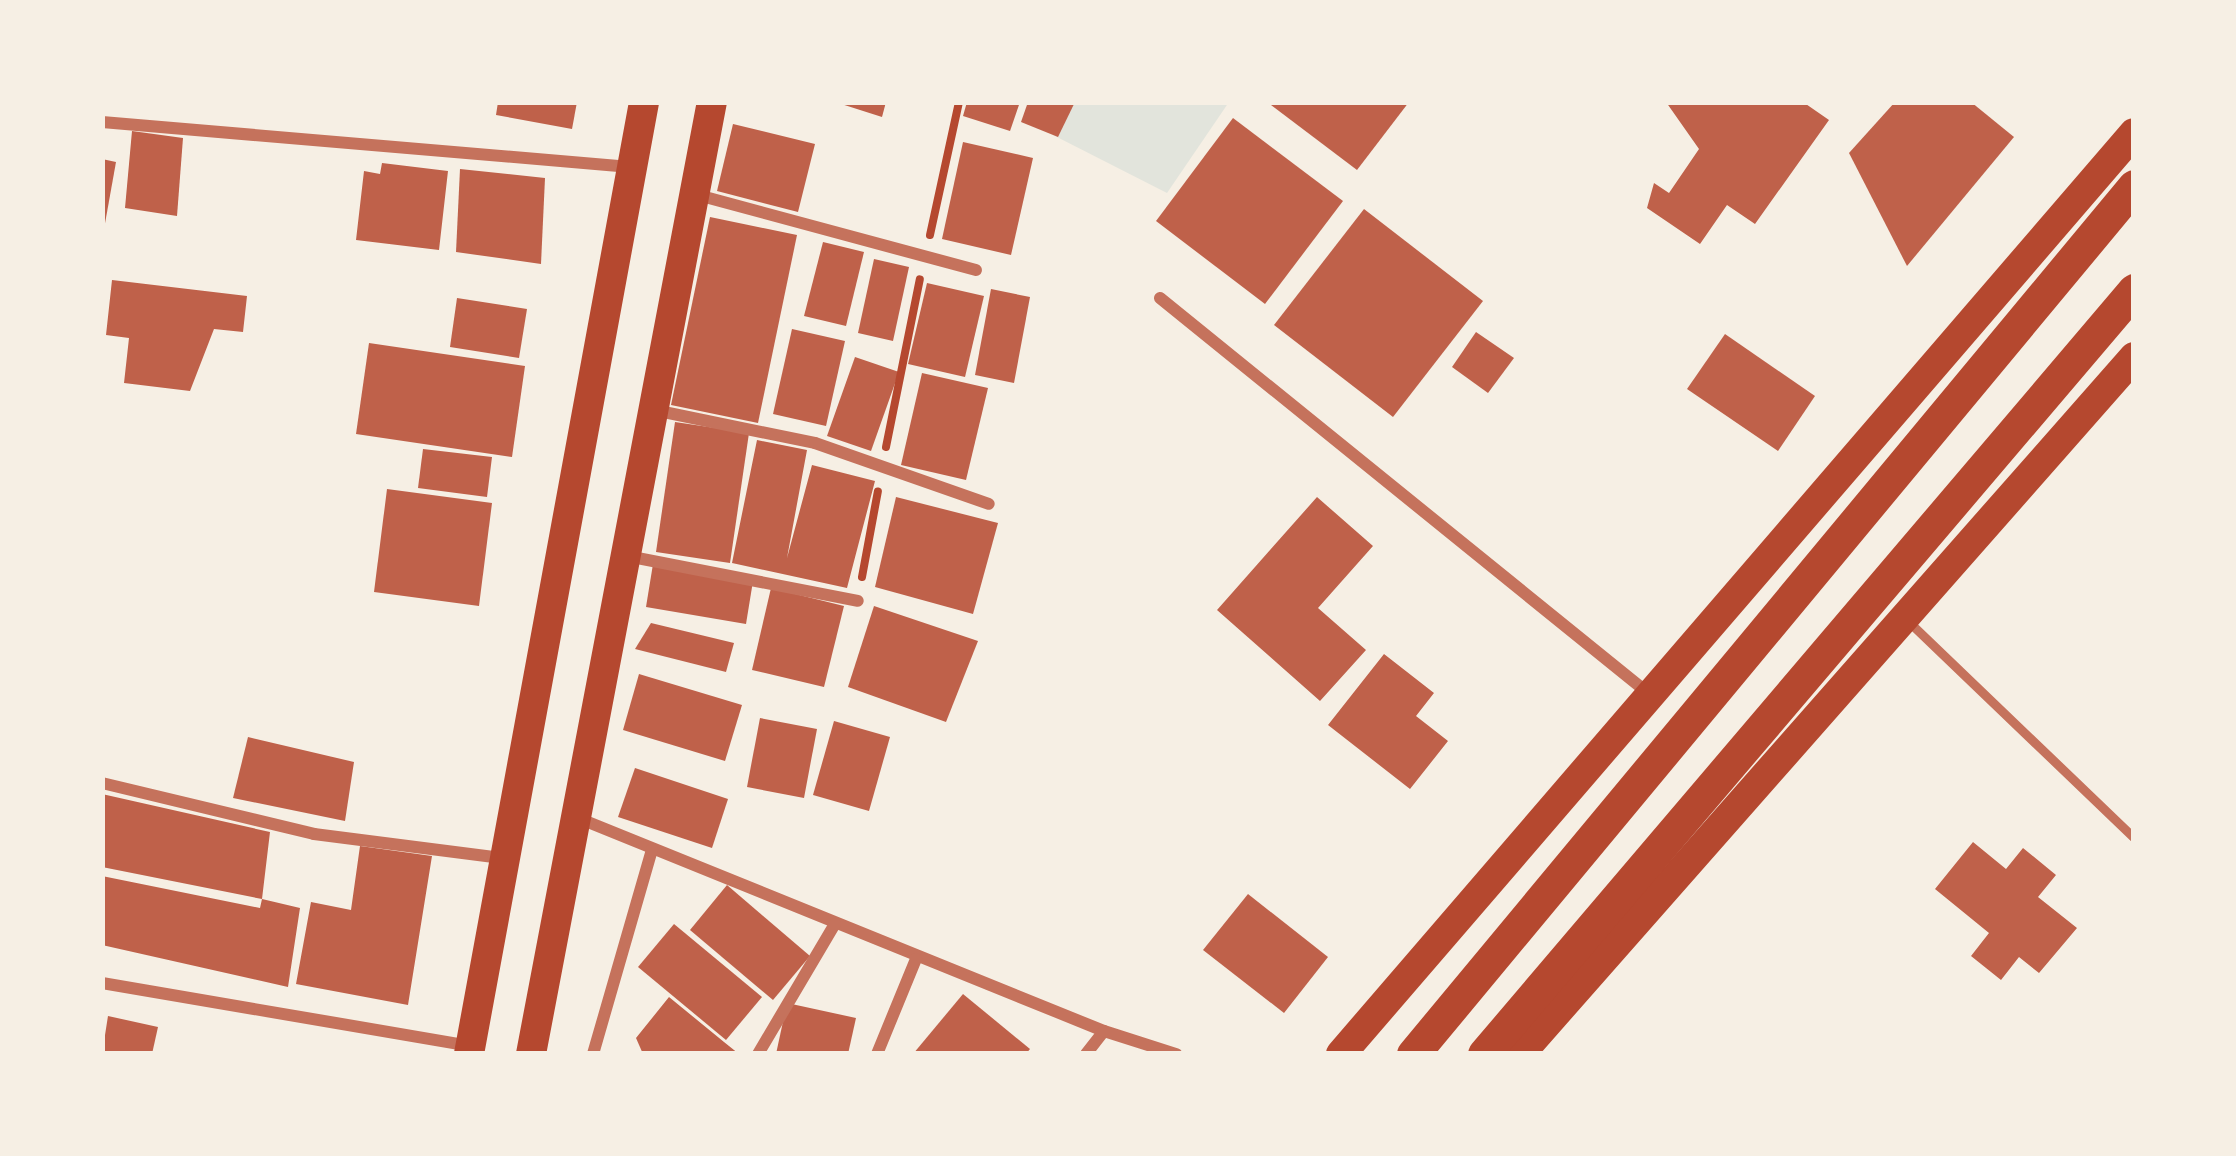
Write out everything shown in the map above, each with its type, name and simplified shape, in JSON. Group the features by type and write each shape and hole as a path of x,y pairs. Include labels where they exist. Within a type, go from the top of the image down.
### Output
{"highway":[{"path":"1413,1054 2134,186"},
{"path":"1484,1054 2134,290"}],"main road":[{"path":"470,1050 644,102"},
{"path":"531,1054 712,102"},
{"path":"1341,1054 1654,698 2134,133"},
{"path":"1520,1054 2134,357"}],"street":[{"path":"102,122 632,167"},
{"path":"692,194 976,270"},
{"path":"1160,298 1654,698"},
{"path":"653,409 882,466 989,504"},
{"path":"626,556 858,601"},
{"path":"102,783 314,834 506,858"},
{"path":"578,818 916,959 1176,1054"},
{"path":"593,1054 652,849"},
{"path":"758,1054 835,924"},
{"path":"878,1054 916,959"},
{"path":"102,983 470,1050"},
{"path":"1086,1054 1104,1031"}],"lane":[{"path":"1907,620 2134,838"}],"path":[{"path":"858,601 959,102"}],"shaded area":[{"path":"1071,102 1229,102 1167,193 1053,135"}],"building":[{"path":"498,102 577,102 572,129 496,115"},
{"path":"835,102 886,102 882,117"},
{"path":"967,102 1020,102 1010,131 963,116"},
{"path":"1028,102 1075,102 1058,137 1021,122"},
{"path":"1267,102 1409,102 1357,170"},
{"path":"1666,102 1803,102 1829,120 1755,224 1727,205 1700,244 1647,208 1654,183 1669,193 1699,149"},
{"path":"1895,102 1971,102 2014,137 1907,266 1849,153"},
{"path":"1233,118 1343,201 1265,304 1156,221"},
{"path":"733,124 815,144 798,212 717,191"},
{"path":"132,131 183,138 177,216 125,208"},
{"path":"963,142 1033,158 1011,255 942,239"},
{"path":"102,159 116,162 104,229 102,229"},
{"path":"382,163 448,171 439,250 356,240 364,171 380,174"},
{"path":"460,169 545,178 541,264 456,252"},
{"path":"1364,209 1483,301 1393,417 1274,325"},
{"path":"710,217 797,235 758,423 671,405"},
{"path":"823,242 864,252 846,326 804,316"},
{"path":"874,259 909,267 893,341 858,333"},
{"path":"112,280 247,296 243,332 214,329 190,391 124,383 129,338 106,335"},
{"path":"927,283 984,296 965,377 908,364"},
{"path":"991,289 1030,297 1014,383 975,375"},
{"path":"457,298 527,309 519,358 450,347"},
{"path":"792,329 845,341 826,426 773,414"},
{"path":"1476,332 1514,358 1488,393 1452,367"},
{"path":"1725,334 1815,396 1778,451 1687,389"},
{"path":"369,343 525,366 512,457 356,434"},
{"path":"855,357 899,372 871,451 827,436"},
{"path":"922,373 988,388 966,480 901,465"},
{"path":"675,422 749,433 730,563 656,552"},
{"path":"757,440 807,450 787,558 812,465 875,481 847,588 732,563"},
{"path":"423,449 492,457 487,497 418,488"},
{"path":"387,489 492,503 479,606 374,592"},
{"path":"896,497 998,523 973,614 875,587"},
{"path":"1317,497 1373,546 1318,608 1366,650 1320,701 1217,610"},
{"path":"653,564 753,581 746,624 646,607"},
{"path":"771,588 844,606 824,687 752,670"},
{"path":"874,606 978,641 946,722 848,687"},
{"path":"651,623 734,643 726,672 635,649"},
{"path":"1384,654 1434,693 1416,716 1448,741 1410,789 1328,725"},
{"path":"639,674 742,705 725,761 623,730"},
{"path":"760,718 817,729 804,798 747,787"},
{"path":"834,721 890,737 869,811 813,795"},
{"path":"248,737 354,762 345,821 233,798"},
{"path":"635,768 728,799 712,848 618,817"},
{"path":"102,794 270,832 262,899 102,867"},
{"path":"1973,842 2006,869 2023,848 2056,875 2038,897 2077,928 2039,973 2019,957 2001,980 1971,956 1989,933 1935,889"},
{"path":"360,846 432,856 408,1005 296,984 311,902 351,910"},
{"path":"102,876 260,908 262,899 300,908 288,987 102,945"},
{"path":"727,885 810,956 773,1000 690,930"},
{"path":"1248,894 1328,957 1284,1013 1203,950"},
{"path":"674,924 762,997 726,1040 638,967"},
{"path":"963,994 1030,1049 1026,1054 913,1054"},
{"path":"669,997 739,1054 643,1054 636,1038"},
{"path":"787,1003 856,1018 848,1054 776,1054"},
{"path":"108,1016 158,1027 152,1054 102,1054"}]}
